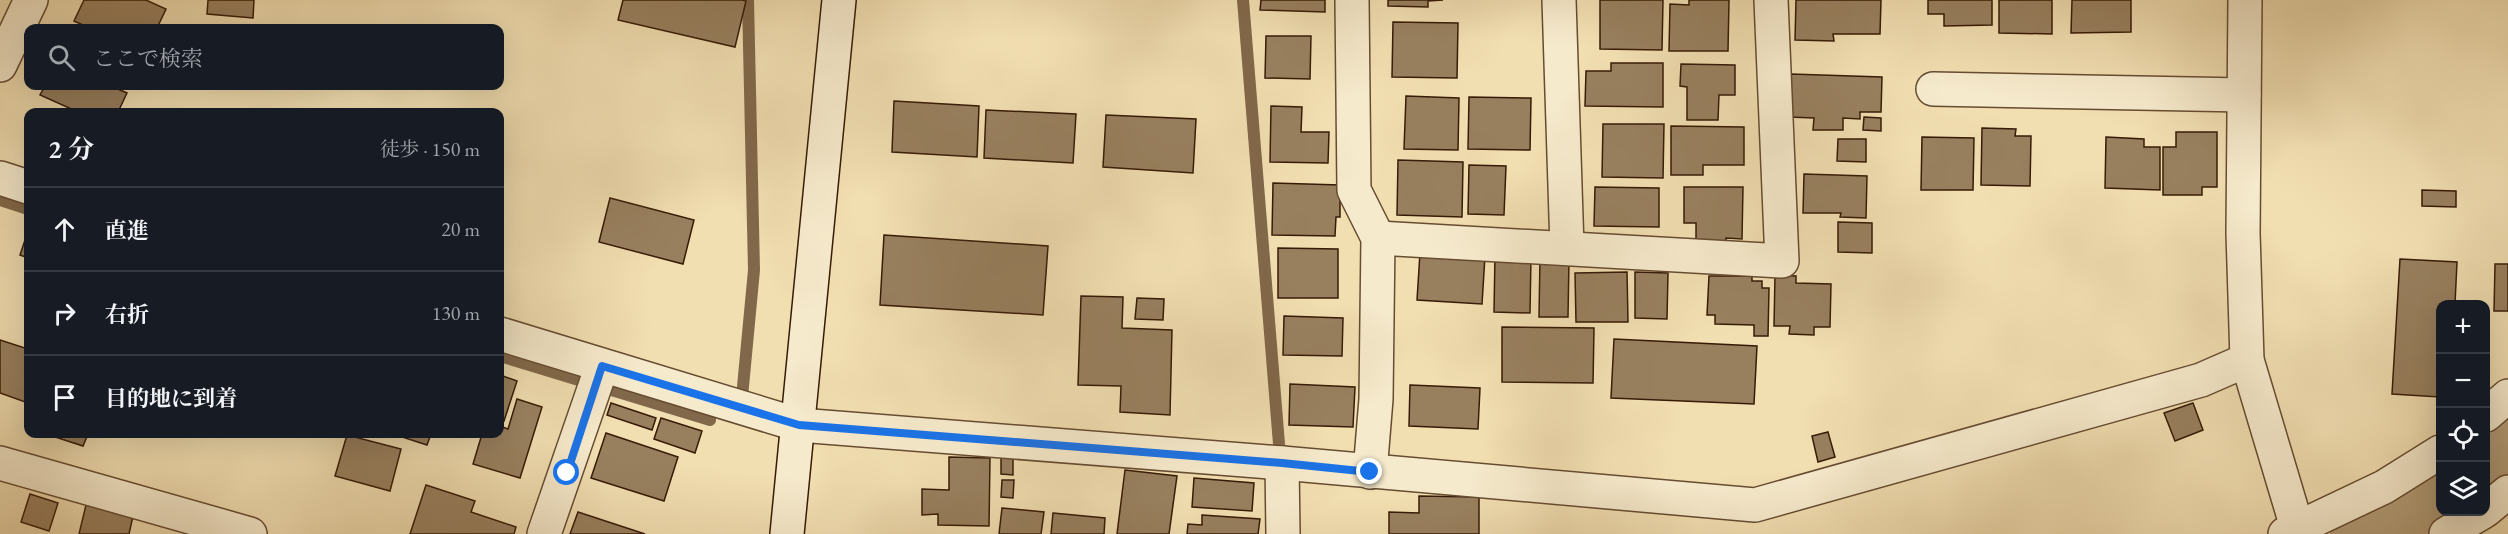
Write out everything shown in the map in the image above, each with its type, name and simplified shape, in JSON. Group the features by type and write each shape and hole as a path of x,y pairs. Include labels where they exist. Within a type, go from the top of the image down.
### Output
{"street":[{"path":"0,65 31,0"},
{"path":"787,534 839,0"},
{"path":"1352,0 1354,190 1378,238 1376,399 1370,472"},
{"path":"1559,0 1567,248"},
{"path":"1378,238 1782,261 1771,0"},
{"path":"2245,0 2244,233 2247,360 2294,532 2384,487 2436,454"},
{"path":"1933,90 2244,95"},
{"path":"504,336 597,380 799,425 1282,463 1755,505 2200,380 2247,360"},
{"path":"544,534 567,473 597,380"},
{"path":"2490,412 2508,396"},
{"path":"0,463 241,533"},
{"path":"1282,463 1283,534"},
{"path":"2490,506 2508,492"},
{"path":"2446,534 2476,516"}],"building":[{"path":"84,0 146,0 166,9 159,24 81,24 74,21"},
{"path":"208,0 254,0 253,18 207,14"},
{"path":"623,0 746,1 735,47 618,20"},
{"path":"1261,0 1325,0 1325,12 1260,10"},
{"path":"1388,0 1443,0 1428,1 1428,7 1388,6"},
{"path":"1600,0 1663,0 1662,50 1600,49"},
{"path":"1689,0 1729,0 1728,51 1669,51 1670,4 1689,5"},
{"path":"1796,0 1881,0 1880,34 1833,34 1834,41 1795,40"},
{"path":"1928,0 1992,0 1992,25 1944,26 1944,14 1928,14"},
{"path":"1999,0 2052,0 2052,34 1999,33"},
{"path":"2072,0 2131,0 2131,32 2071,33"},
{"path":"1393,22 1458,23 1457,78 1392,77"},
{"path":"1266,36 1311,36 1310,79 1265,78"},
{"path":"1611,63 1663,63 1663,107 1585,106 1586,71 1611,71"},
{"path":"1681,64 1735,65 1735,95 1719,95 1718,120 1687,120 1687,87 1680,86"},
{"path":"1791,74 1882,77 1881,112 1860,112 1860,119 1843,118 1843,130 1813,130 1814,118 1789,117"},
{"path":"43,90 120,90 127,93 120,108 69,108 40,95"},
{"path":"1406,96 1459,98 1458,150 1404,149"},
{"path":"1469,97 1531,98 1530,150 1468,149"},
{"path":"894,101 979,106 977,157 892,152"},
{"path":"1271,106 1302,107 1301,132 1329,132 1328,163 1270,162"},
{"path":"986,110 1076,114 1073,163 984,158"},
{"path":"1106,115 1196,119 1193,173 1103,167"},
{"path":"1864,117 1881,118 1881,131 1863,130"},
{"path":"1603,124 1664,124 1663,178 1602,177"},
{"path":"1671,126 1744,127 1744,165 1703,165 1703,175 1671,175"},
{"path":"1982,128 2016,129 2015,136 2031,136 2030,186 1981,185"},
{"path":"2176,132 2217,132 2217,187 2202,187 2202,195 2163,195 2163,147 2176,147"},
{"path":"1922,137 1974,138 1973,190 1921,190"},
{"path":"2106,137 2144,139 2144,147 2160,147 2160,190 2105,188"},
{"path":"1838,139 1866,139 1866,162 1837,161"},
{"path":"1398,160 1463,162 1462,217 1397,215"},
{"path":"1469,165 1506,166 1504,215 1468,214"},
{"path":"1804,174 1867,176 1866,218 1840,217 1841,213 1803,213"},
{"path":"1273,183 1340,185 1340,217 1336,217 1335,236 1272,235"},
{"path":"1595,187 1659,188 1659,227 1594,226"},
{"path":"1684,187 1743,187 1742,239 1726,238 1726,245 1696,245 1696,223 1684,223"},
{"path":"2422,190 2456,191 2456,207 2422,206"},
{"path":"610,198 694,220 683,264 599,242"},
{"path":"1838,222 1872,223 1872,253 1838,252"},
{"path":"884,235 1048,246 1043,315 880,305"},
{"path":"24,243 24,256 20,255"},
{"path":"1278,248 1338,249 1338,298 1278,298"},
{"path":"1420,253 1485,256 1482,304 1417,300"},
{"path":"1495,255 1531,256 1530,313 1494,312"},
{"path":"1540,258 1569,259 1568,317 1539,317"},
{"path":"2400,259 2457,262 2455,300 2436,300 2436,397 2392,394"},
{"path":"2495,264 2508,264 2508,311 2494,311"},
{"path":"1627,272 1628,322 1576,322 1575,273"},
{"path":"1635,272 1668,273 1667,319 1635,318"},
{"path":"1775,275 1796,276 1796,283 1831,284 1830,327 1814,327 1814,335 1789,334 1790,326 1774,326"},
{"path":"1709,276 1752,276 1752,281 1762,281 1762,288 1769,288 1768,336 1754,336 1754,325 1715,324 1715,315 1707,315"},
{"path":"1081,296 1123,297 1122,328 1172,330 1170,415 1120,412 1121,386 1078,385"},
{"path":"1137,298 1164,299 1163,320 1135,319"},
{"path":"1284,316 1343,318 1342,356 1283,355"},
{"path":"1502,327 1594,328 1593,383 1502,382"},
{"path":"1614,339 1757,346 1754,404 1611,398"},
{"path":"0,340 24,348 24,402 0,393"},
{"path":"504,376 517,381 504,421"},
{"path":"1290,384 1355,387 1353,427 1289,425"},
{"path":"1410,385 1480,388 1478,429 1409,426"},
{"path":"517,399 542,407 520,478 473,464 481,438 504,438 504,428 508,429"},
{"path":"611,403 656,418 652,430 607,415"},
{"path":"2193,403 2203,430 2175,441 2164,413"},
{"path":"661,418 702,431 695,453 654,439"},
{"path":"1828,432 1835,457 1818,462 1812,436"},
{"path":"606,433 678,457 664,501 591,478"},
{"path":"58,438 86,438 83,446"},
{"path":"346,438 359,438 401,449 390,491 335,476"},
{"path":"405,438 430,438 427,445"},
{"path":"949,457 990,458 989,526 938,525 938,514 922,515 922,489 949,490"},
{"path":"1001,457 1013,457 1013,475 1001,474"},
{"path":"1125,470 1177,476 1169,534 1117,534"},
{"path":"1194,478 1254,483 1252,511 1192,507"},
{"path":"1002,480 1014,480 1013,498 1001,497"},
{"path":"426,485 475,501 471,512 516,527 514,534 410,534"},
{"path":"30,494 58,503 49,531 21,522"},
{"path":"1419,496 1479,497 1479,534 1389,534 1389,512 1419,513"},
{"path":"86,505 133,516 129,534 79,534"},
{"path":"1002,508 1044,512 1041,534 999,534"},
{"path":"578,512 645,534 570,534"},
{"path":"1053,513 1105,518 1104,534 1051,534"},
{"path":"1202,515 1260,519 1258,534 1187,534 1188,524 1202,525"}],"waterway":[{"path":"742,397 754,270 748,0"},
{"path":"1243,0 1279,444"},
{"path":"0,200 24,208"},
{"path":"504,357 710,420"},
{"path":"2489,462 2508,446"},
{"path":"2366,534 2436,494"}],"route":[{"path":"567,473 602,366 799,425 1370,472"}]}
